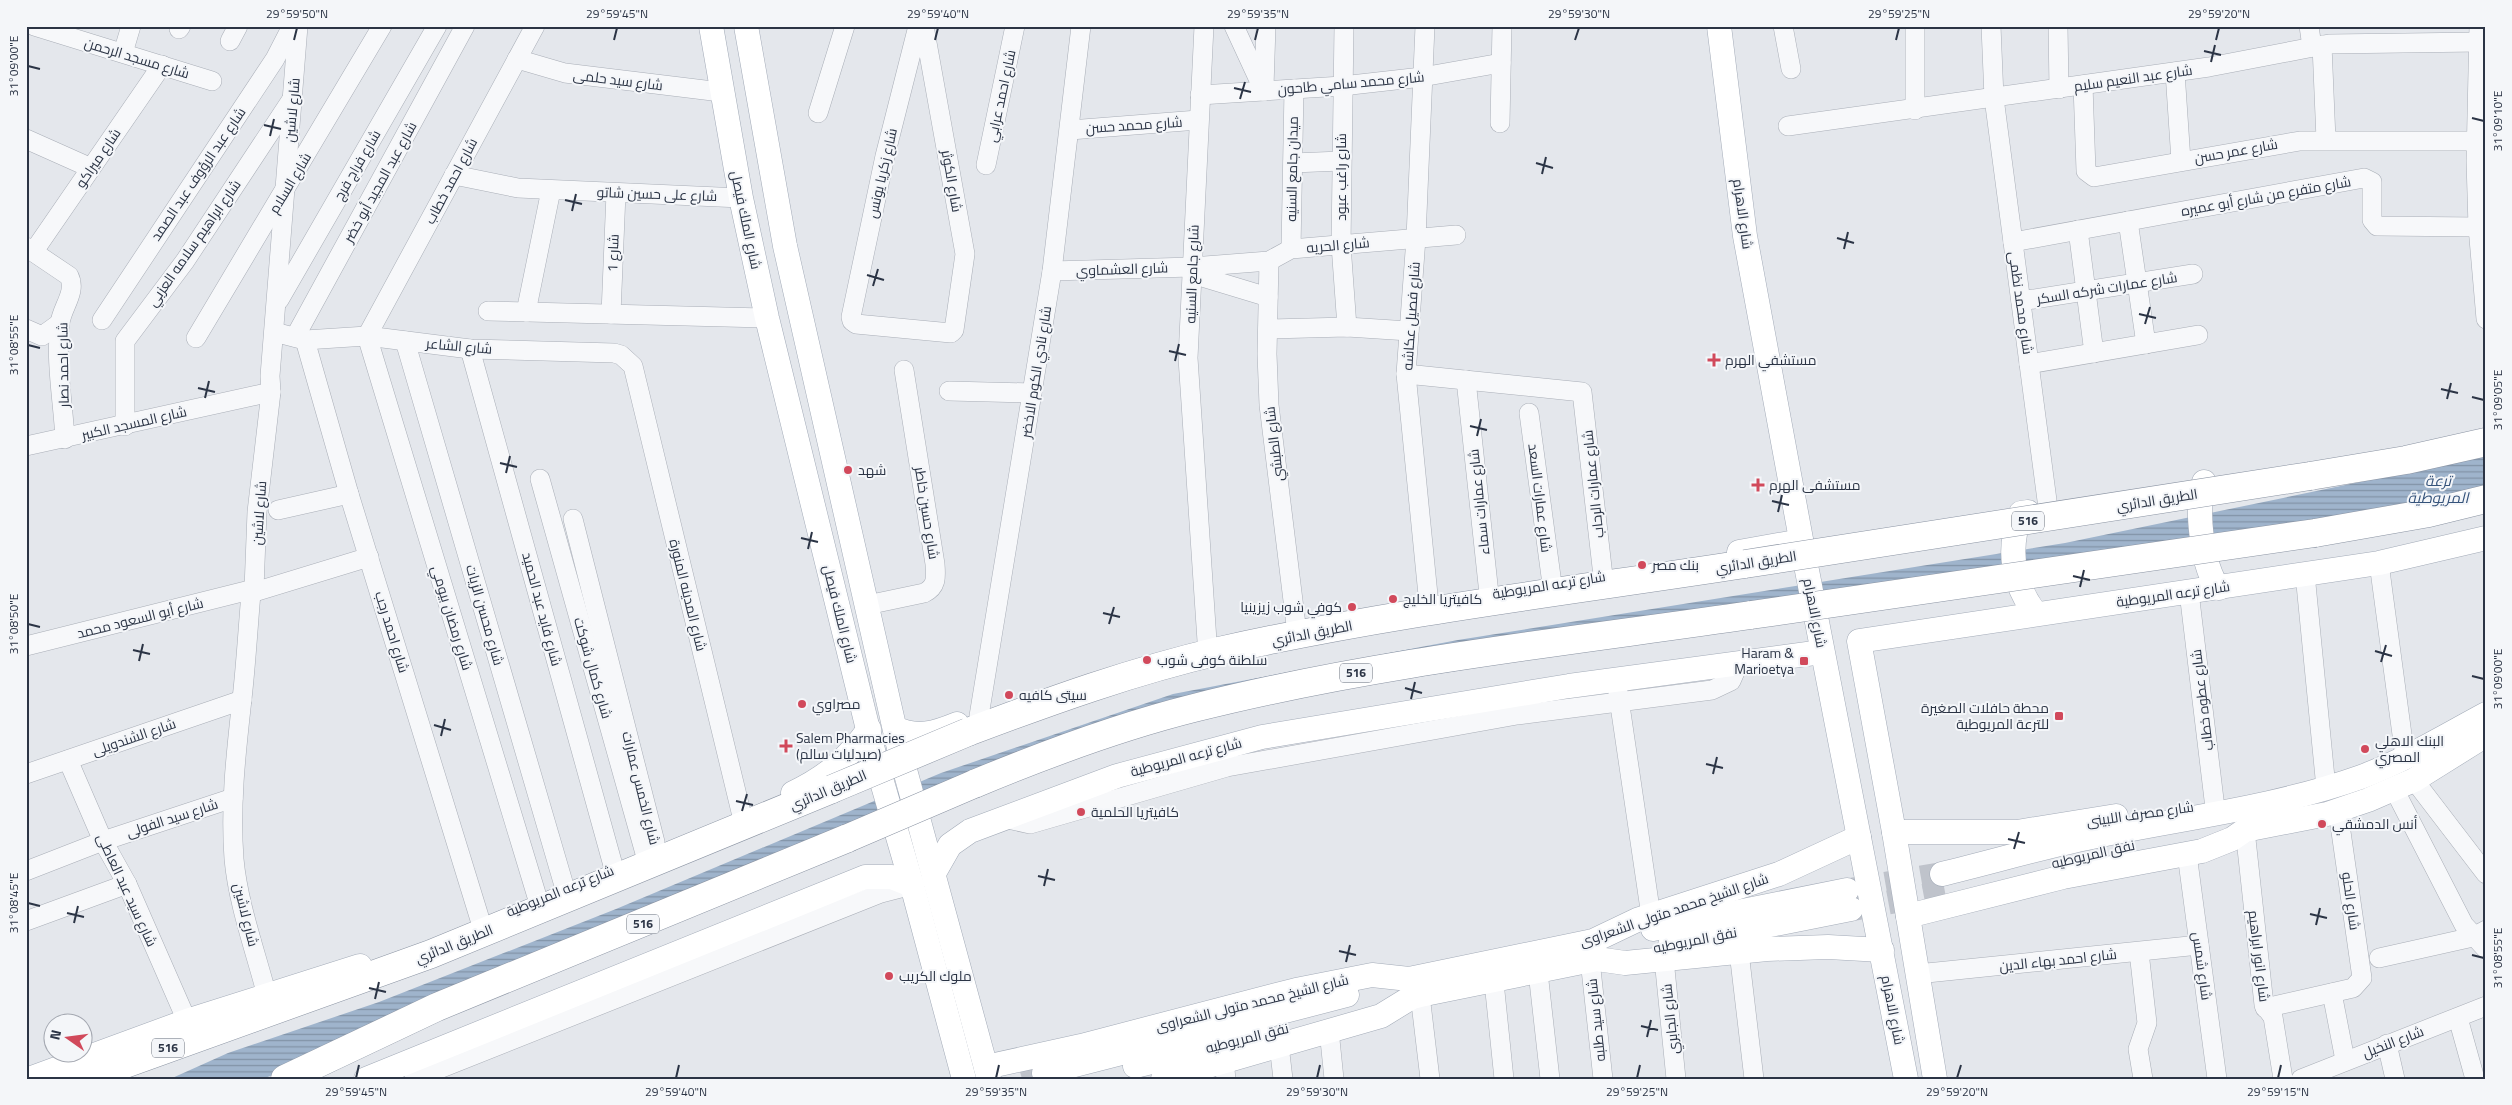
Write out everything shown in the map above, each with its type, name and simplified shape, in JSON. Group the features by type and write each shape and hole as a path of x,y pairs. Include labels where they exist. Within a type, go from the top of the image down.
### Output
{"highway":[{"name":"الطريق الدائري","path":"83,1079 431,954 984,726 1084,690 1185,660 1356,623 2358,468 2486,442"},
{"name":"516","path":"285,1079 437,1007 729,889 1017,766 1104,734 1193,708 1364,671 2315,533 2429,513 2486,499"}],"main road":[{"name":"شارع الملك فيصل","path":"711,26 741,198 767,318 875,758 912,885 957,1077"},
{"name":"شارع الملك فيصل","path":"746,26 787,255 897,738 987,1073"},
{"name":"شارع الاهرام","path":"1719,26 1745,236 1822,652 1906,1079"},
{"path":"2035,613 2021,591 2014,565 2013,538 2021,513 2204,482 2411,451 2486,435"},
{"path":"2204,482 2199,504 2208,568 2212,579 2219,588"},
{"path":"2172,488 2184,506 2194,570 2190,592"},
{"name":"شارع ترعه المريوطية","path":"1859,641 2035,613 2219,588 2379,563 2486,538"},
{"name":"شارع ترعه المريوطية","path":"897,738 908,734 925,735 1109,670 1207,641 1296,625 1802,545"},
{"name":"شارع الاهرام","path":"1859,641 1894,832 1935,1079"},
{"name":"شارع ترعه المريوطية","path":"934,873 943,853 956,839 970,831 1117,776 1254,739 1308,728 1617,680 1822,652"},
{"name":"شارع مصرف اللبينى","path":"1894,832 2017,832 2174,807 2222,810 2326,788 2362,776 2405,757 2486,714"},
{"name":"شارع ترعه المريوطية","path":"29,1079 187,1021 422,946 651,855 742,816 822,778 850,753 869,730"},
{"path":"1908,916 2063,877 2187,854 2218,845 2245,830 2338,811 2404,785 2486,735"},
{"name":"نفق المريوطيه","path":"2222,810 2092,837 1943,883 2094,851 2202,833 2245,830"},
{"name":"شارع الشيخ محمد متولى الشعراوى","path":"987,1073 1014,1070 1137,1032 1296,990 1372,975 1414,991 1494,982 1538,972 1593,953 1651,916 1779,874 1859,837"},
{"path":"366,1079 865,877 892,877 912,885"},
{"name":"نفق المريوطيه","path":"1593,953 1849,900"},
{"name":"شارع الشيخ محمد متولى الشعراوى","path":"1163,1079 1225,1070 1279,1045 1381,1016 1414,991 1593,953 1618,963 1739,952 1828,947 1882,950"},
{"name":"نفق المريوطيه","path":"1044,1073 1414,991"},
{"name":"نفق المريوطيه","path":"1082,1079 1414,991"}],"street":[{"name":"شارع مسجد الرحمن","path":"34,26 212,81"},
{"path":"123,53 131,26"},
{"name":"شارع عبد الرؤوف عبد الصمد","path":"102,320 275,59 292,26"},
{"name":"شارع لاشين","path":"267,996 239,890 234,860 233,798 236,738 242,700 257,512 271,392 270,376 298,26"},
{"name":"شارع السلام","path":"196,338 382,26"},
{"name":"شارع فراج فرج","path":"277,304 437,26"},
{"name":"شارع عبد المجيد أبو خضر","path":"300,339 465,26"},
{"name":"شارع احمد خطاب","path":"367,336 535,26"},
{"path":"818,113 845,26"},
{"name":"شارع زكريا يونس","path":"918,26 885,156 850,317 856,324 949,333"},
{"name":"شارع الكوثر","path":"924,26 965,254 954,330 949,333"},
{"name":"شارع احمد عرابي","path":"986,165 1015,26"},
{"name":"شارع نادي الكوم الاخضر","path":"979,716 1052,271 1081,26"},
{"name":"شارع جامع السنيه","path":"1204,26 1188,358 1207,641"},
{"path":"1234,26 1264,91"},
{"path":"1264,91 1266,26"},
{"name":"شارع راغب عبود","path":"1344,26 1341,245 1348,327"},
{"name":"شارع فصيل عكاشه","path":"1425,26 1416,238 1406,374 1429,605"},
{"path":"1500,123 1502,26"},
{"path":"1783,26 1791,69"},
{"path":"1915,26 1915,110"},
{"name":"شارع محمد نظمى","path":"1991,26 1994,98 2048,508"},
{"path":"2058,26 2059,89"},
{"path":"2309,26 2317,46 2326,140"},
{"path":"2479,34 2481,91 2475,141 2481,161 2478,227 2486,319"},
{"name":"شارع عبد النعيم سليم","path":"1788,126 1915,110 2175,72 2244,61 2317,46 2479,34"},
{"name":"شارع سيد حلمى","path":"517,59 565,73 722,92"},
{"name":"شارع محمد سامي طاحون","path":"1200,95 1342,86 1422,77 1501,63"},
{"name":"شارع ميراكو","path":"30,249 91,168 162,65"},
{"path":"2175,72 2182,161"},
{"name":"شارع عمر حسن","path":"2083,85 2088,174 2094,177 2287,142 2326,140 2475,141"},
{"name":"ميدان جامع السنيه","path":"1291,249 1294,89"},
{"name":"شارع ابراهيم سلامه العزبي","path":"125,426 124,345 128,335 185,261 293,98"},
{"name":"شارع محمد حسن","path":"1070,130 1198,120"},
{"path":"26,139 91,168"},
{"path":"1293,162 1341,161"},
{"name":"شارع على حسين شاتو","path":"454,175 494,184 551,190 741,198"},
{"name":"شارع متفرع من شارع أبو عميره","path":"2013,242 2364,178 2372,182 2372,220 2377,226 2478,227"},
{"path":"526,312 551,190"},
{"name":"شارع 1","path":"611,314 616,192"},
{"path":"2128,221 2146,344"},
{"path":"2078,230 2094,353"},
{"name":"شارع الحريه","path":"1192,270 1269,261 1291,249 1456,235"},
{"name":"شارع احمد نصار","path":"30,249 69,276 71,280 71,292 60,323 65,439"},
{"name":"شارع الطبشي","path":"1269,261 1268,380 1271,422 1296,625"},
{"path":"1192,270 1268,297"},
{"name":"شارع العشماوي","path":"1052,271 1192,270"},
{"name":"شارع عمارات شركه السكر","path":"2021,301 2193,274"},
{"path":"488,311 767,318"},
{"path":"26,329 42,336 60,323"},
{"path":"1268,329 1348,327 1409,331"},
{"name":"شارع الشاعر","path":"274,332 300,339 367,336 470,349 614,353 628,360 634,374"},
{"path":"2029,364 2198,335"},
{"name":"شارع رمضان بيومي","path":"367,336 538,900"},
{"name":"شارع احمد رجب","path":"300,339 481,923"},
{"name":"شارع محسن الزيات","path":"405,341 565,889"},
{"name":"شارع فايد عبد الحميد","path":"470,349 614,869"},
{"name":"شارع حسين خاطر","path":"867,605 924,593 932,590 935,584 935,564 904,370"},
{"name":"شارع المدينه المنورة","path":"634,374 742,816"},
{"path":"1406,374 1466,380"},
{"name":"شارع عمارات الرحاب","path":"1466,380 1582,392 1603,576"},
{"name":"شارع عمارات سماء","path":"1466,380 1489,594"},
{"path":"949,391 1032,393"},
{"name":"شارع المسجد الكبير","path":"26,446 125,426 271,392"},
{"name":"شارع عمارات السعد","path":"1529,413 1552,584"},
{"name":"شارع كمال شوكت","path":"540,479 651,855"},
{"path":"278,510 349,494"},
{"name":"شارع الخمس عمارات","path":"573,519 651,855"},
{"name":"شارع أبو السعود محمد","path":"26,646 252,591 369,557"},
{"path":"2379,563 2405,757"},
{"path":"2305,574 2326,788"},
{"name":"شارع عطوه خطاب","path":"2190,592 2222,810"},
{"path":"1003,818 1030,824 1227,767 1517,715 1712,690 1731,682 1739,663"},
{"path":"1617,680 1651,916"},
{"name":"شارع الشندويلى","path":"26,774 242,700"},
{"name":"شارع سيد عبد العاطى","path":"68,760 104,841 127,884 187,1021"},
{"path":"2404,785 2486,874"},
{"path":"2404,785 2464,925 2481,939"},
{"name":"شارع سيد الفولى","path":"26,871 104,841 233,798"},
{"name":"شارع الحلو","path":"2332,993 2353,988 2359,984 2362,971 2338,811"},
{"name":"شارع انور ابراهيم","path":"2245,830 2265,1008 2273,1017 2283,1079"},
{"name":"شارع شمس","path":"2187,854 2217,1079"},
{"path":"26,921 127,884"},
{"path":"414,1079 881,893 912,885"},
{"path":"2379,958 2481,939"},
{"name":"شارع احمد بهاء الدين","path":"1917,974 2199,945"},
{"path":"1739,952 1754,1079"},
{"path":"2139,952 2146,1023 2138,1049 2143,1079"},
{"name":"شارع سيد طلبه","path":"1593,953 1603,1079"},
{"name":"شارع الجابري","path":"1664,959 1676,1079"},
{"path":"1538,972 1550,1079"},
{"path":"1494,982 1504,1079"},
{"path":"1414,991 1430,1079"},
{"path":"2265,1008 2332,993 2334,1069"},
{"name":"شارع النخيل","path":"2300,1079 2334,1069 2387,1044 2486,1006"},
{"path":"2458,1018 2475,1079"},
{"path":"1329,1030 1334,1079"},
{"path":"2387,1044 2395,1079"},
{"path":"1279,1045 1283,1079"}],"water":[{"name":"ترعة المريوطية","path":"2486,456 2486,501 2440,514 1361,686 1171,719 405,1027 262,1079 170,1079 228,1053 379,1002 616,909 941,773 1173,694 1458,640 2065,543"}],"tunnel":[{"path":"1850,890 1942,874"},
{"path":"1853,909 1945,892"},
{"path":"1022,1079 1044,1073"}],"place":[{"name":"مستشفي الهرم","path":"1714,360"},
{"name":"شهد","path":"848,470"},
{"name":"مستشفى الهرم","path":"1758,485"},
{"name":"بنك مصر","path":"1642,565"},
{"name":"كافيتريا الخليج","path":"1393,599"},
{"name":"كوفي شوب زيزينيا","path":"1352,607"},
{"name":"سلطنة كوفى شوب","path":"1147,660"},
{"name":"Haram & Marioetya","path":"1804,661"},
{"name":"سيتى كافيه","path":"1009,695"},
{"name":"مصراوي","path":"802,704"},
{"name":"محطة حافلات الصغيرة للترعة المريوطية","path":"2059,716"},
{"name":"Salem Pharmacies (صيدليات سالم)","path":"786,746"},
{"name":"البنك الاهلي المصري","path":"2365,749"},
{"name":"كافيتريا الحلمية","path":"1081,812"},
{"name":"أنس الدمشقي","path":"2322,824"},
{"name":"ملوك الكريب","path":"889,976"}]}
